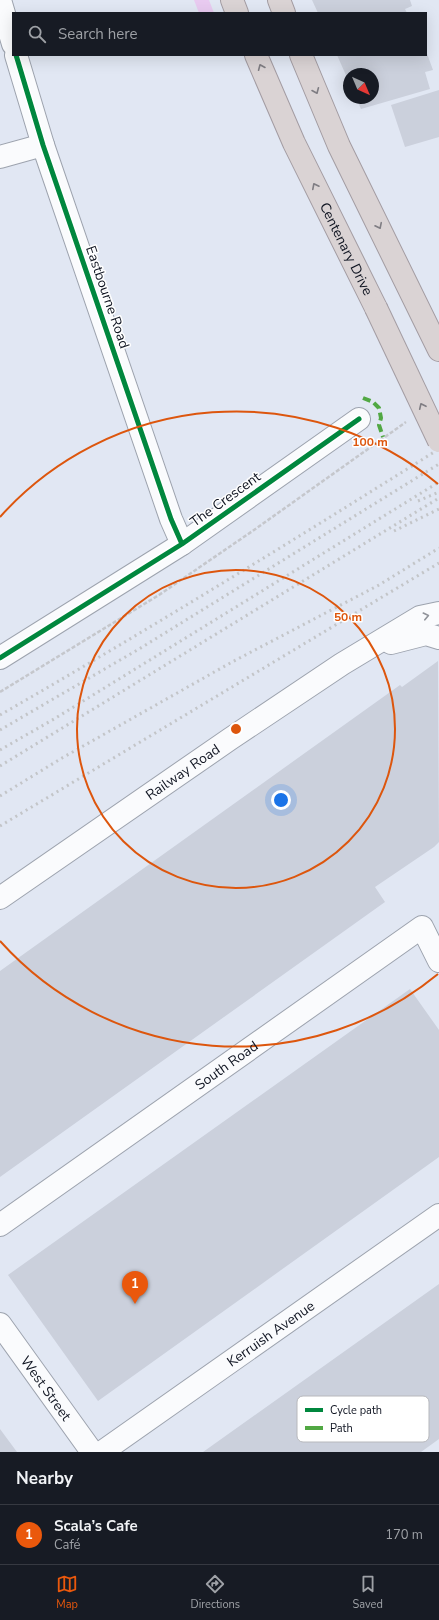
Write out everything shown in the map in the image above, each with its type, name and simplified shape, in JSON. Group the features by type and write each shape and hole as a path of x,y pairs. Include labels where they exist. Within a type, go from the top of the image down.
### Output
{"highway":[{"path":"232,0 237,12"},
{"path":"278,0 284,12"},
{"name":"Centenary Drive","path":"256,56 294,143 376,308 439,441"},
{"path":"301,56 339,146 439,350"}],"street":[{"path":"0,0 12,41"},
{"name":"Eastbourne Road","path":"16,56 43,145 171,519 182,544"},
{"path":"0,157 43,145"},
{"name":"The Crescent","path":"0,658 182,544 359,419"},
{"name":"Railway Road","path":"0,898 230,739 342,664 420,617 439,613"},
{"name":"Railway Road","path":"369,649 426,634 439,638"},
{"name":"South Road","path":"0,1225 422,927 439,961"},
{"name":"Kerruish Avenue","path":"102,1452 439,1215"},
{"name":"West Street","path":"0,1324 92,1452"}],"path":[{"path":"0,692 159,595 254,530 375,443"}],"shaded area":[{"path":"194,0 209,0 214,12 199,12"}],"building":[{"path":"312,0 410,0 412,6 405,9 406,12 318,12"},
{"path":"427,54 433,70 425,72 430,89 379,104 379,68 343,68 337,56 427,56"},
{"path":"439,90 439,137 405,147 391,105"},
{"path":"359,104 378,104 361,109"},
{"path":"438,661 439,842 434,847 375,887 385,902 0,1177 0,971 400,685 402,687"},
{"path":"410,989 439,1030 439,1157 98,1401 8,1275"},
{"path":"439,1284 439,1439 421,1452 203,1452"},
{"path":"0,1429 17,1452 0,1452"}],"railway":[{"path":"0,715 221,584 439,449"},
{"path":"0,730 139,649 439,464"},
{"path":"0,750 54,719 439,482"},
{"path":"418,501 439,492"},
{"path":"0,766 439,498"},
{"path":"394,531 439,509"},
{"path":"0,796 62,758 232,662 379,585 439,548"},
{"path":"0,826 439,563"}],"marked path":[{"path":"363,398 373,402 379,408 381,418 379,425 383,437"}],"cycle path":[{"path":"16,56 43,145 171,519 182,544"},
{"path":"0,658 182,544 359,419"}],"place":[{"name":"Scala’s Cafe","path":"135,1304"}]}
